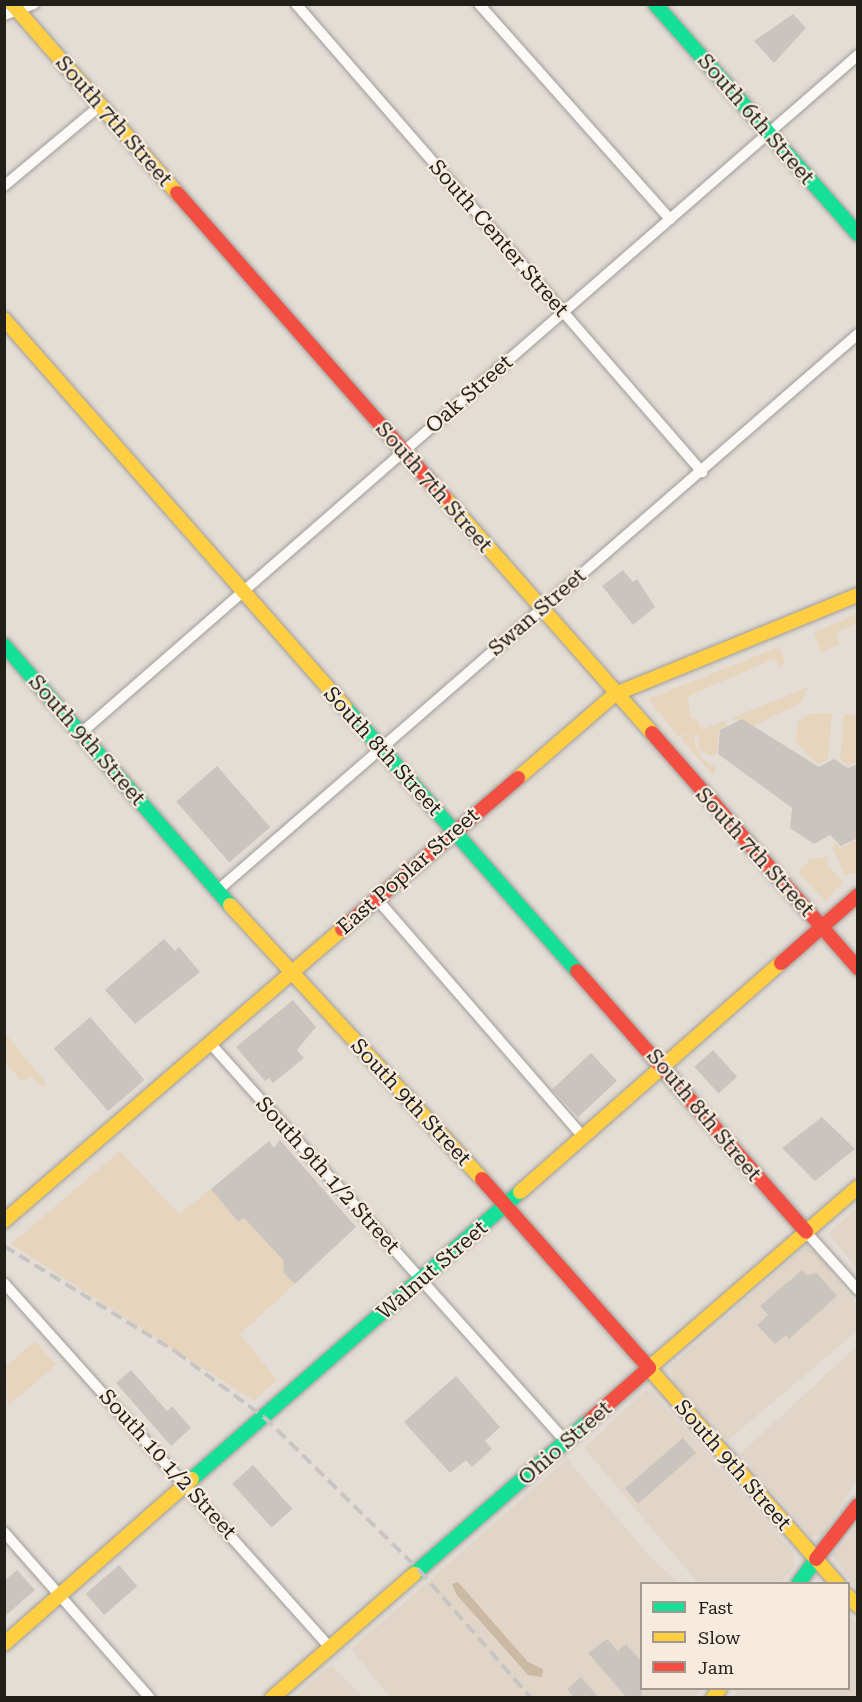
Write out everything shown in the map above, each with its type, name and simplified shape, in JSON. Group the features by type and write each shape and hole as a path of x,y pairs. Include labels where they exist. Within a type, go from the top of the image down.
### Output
{"street":[{"path":"11,10 34,4"},
{"name":"South Center Street","path":"296,4 702,472"},
{"path":"479,4 670,219"},
{"name":"South 6th Street","path":"655,4 858,234"},
{"name":"South 7th Street","path":"11,10 101,105 402,452 858,968"},
{"name":"Oak Street","path":"81,733 858,55"},
{"path":"4,186 101,105"},
{"name":"South 8th Street","path":"4,319 241,594 455,830 664,1066 730,1149 858,1290"},
{"name":"Swan Street","path":"217,891 540,609 702,472 858,334"},
{"name":"East Poplar Street","path":"4,1221 615,694 858,595"},
{"name":"South 9th Street","path":"4,645 217,891 507,1206 836,1582"},
{"name":"Walnut Street","path":"4,1644 507,1206 858,895"},
{"path":"377,899 584,1138"},
{"name":"South 9th 1/2 Street","path":"210,1043 566,1442"},
{"name":"Ohio Street","path":"272,1698 858,1187"},
{"name":"South 10 1/2 Street","path":"4,1283 330,1647"},
{"path":"799,1582 858,1505"},
{"path":"4,1532 150,1698"}],"shaded area":[{"path":"857,614 857,624 836,632 839,644 821,652 814,632"},
{"path":"779,647 785,661 781,667 774,659 688,696 691,719 696,718 702,730 725,720 727,726 719,730 717,753 711,756 699,750 698,735 694,736 695,746 703,759 716,768 714,776 681,739 685,734 678,736 648,699"},
{"path":"808,687 801,703 753,726 732,718"},
{"path":"832,713 828,760 817,764 796,742 797,722 809,714"},
{"path":"844,714 857,715 857,762 848,766 840,759"},
{"path":"857,840 857,872 845,875 832,847 836,843 841,848"},
{"path":"828,857 827,865 843,882 825,901 798,872 810,859"},
{"path":"4,1033 47,1085 42,1087 30,1076 22,1082 5,1062"},
{"path":"120,1151 179,1214 211,1189 238,1222 244,1218 283,1260 284,1273 295,1284 240,1334 277,1380 254,1401 11,1244"},
{"path":"857,1207 857,1269 828,1233"},
{"path":"807,1246 828,1264 829,1272 857,1304 857,1331 727,1441 673,1381 671,1366"},
{"path":"35,1341 56,1365 8,1406 5,1367"},
{"path":"857,1346 857,1480 823,1534 812,1537 740,1454"},
{"path":"646,1390 651,1391 793,1552 794,1566 782,1582 697,1582 584,1448"},
{"path":"567,1459 651,1558 678,1582 640,1582 640,1690 701,1690 695,1698 390,1697 351,1649"},
{"path":"858,1527 857,1589 833,1556"},
{"path":"458,1582 528,1662 543,1669 542,1677 528,1675 456,1594 452,1584"},
{"path":"850,1615 857,1624 857,1697 732,1698 738,1690 850,1690"},
{"path":"331,1665 363,1697 294,1697"}],"building":[{"path":"793,14 806,28 774,63 754,41"},
{"path":"623,570 633,582 637,579 655,607 633,625 602,586"},
{"path":"742,719 819,767 834,759 848,768 858,764 858,838 841,846 830,835 814,844 790,828 792,808 718,754 720,730"},
{"path":"217,766 270,827 229,863 176,801"},
{"path":"164,939 175,951 179,947 200,972 135,1024 105,990"},
{"path":"293,1000 316,1027 297,1050 304,1058 273,1083 269,1078 265,1081 236,1047"},
{"path":"90,1017 144,1080 108,1111 54,1048"},
{"path":"713,1050 737,1077 719,1093 694,1067"},
{"path":"591,1053 617,1081 578,1117 552,1089"},
{"path":"822,1117 855,1149 815,1181 782,1148"},
{"path":"280,1140 356,1227 295,1284 284,1273 283,1260 244,1218 238,1222 211,1189 269,1141 274,1148"},
{"path":"802,1270 806,1275 817,1273 837,1296 789,1339 786,1335 775,1344 757,1325 768,1315 760,1306"},
{"path":"131,1370 167,1411 172,1406 191,1428 171,1446 116,1383"},
{"path":"456,1376 500,1427 485,1441 492,1449 472,1467 466,1460 450,1473 404,1422"},
{"path":"683,1438 696,1453 638,1504 625,1489"},
{"path":"253,1465 292,1509 272,1528 232,1484"},
{"path":"119,1565 137,1586 104,1615 86,1594"},
{"path":"17,1570 35,1590 4,1617 4,1581"},
{"path":"607,1639 618,1651 626,1644 640,1660 642,1698 627,1698 588,1653"},
{"path":"581,1677 599,1698 574,1698 567,1689"}],"railway":[{"path":"4,1246 176,1352 264,1417 419,1570 531,1698"}],"traffic: fast":[{"path":"655,4 858,234"},
{"path":"4,645 230,905"},
{"path":"345,707 577,971"},
{"path":"192,1479 520,1192"},
{"path":"414,1574 590,1420"},
{"path":"799,1582 816,1559"}],"traffic: slow":[{"path":"12,4 177,193"},
{"path":"4,319 345,707"},
{"path":"444,497 652,733"},
{"path":"518,778 615,694 858,595"},
{"path":"230,905 482,1179"},
{"path":"4,1221 342,929"},
{"path":"520,1192 781,963"},
{"path":"836,1582 649,1368 858,1187"},
{"path":"4,1644 192,1479"},
{"path":"272,1698 414,1574"},
{"path":"850,1598 858,1606"},
{"path":"713,1698 719,1690"}],"traffic: jam":[{"path":"177,193 444,497"},
{"path":"652,733 858,968"},
{"path":"342,929 518,778"},
{"path":"781,963 858,895"},
{"path":"577,971 806,1232"},
{"path":"482,1179 649,1368 590,1420"},
{"path":"816,1559 858,1505"}]}
